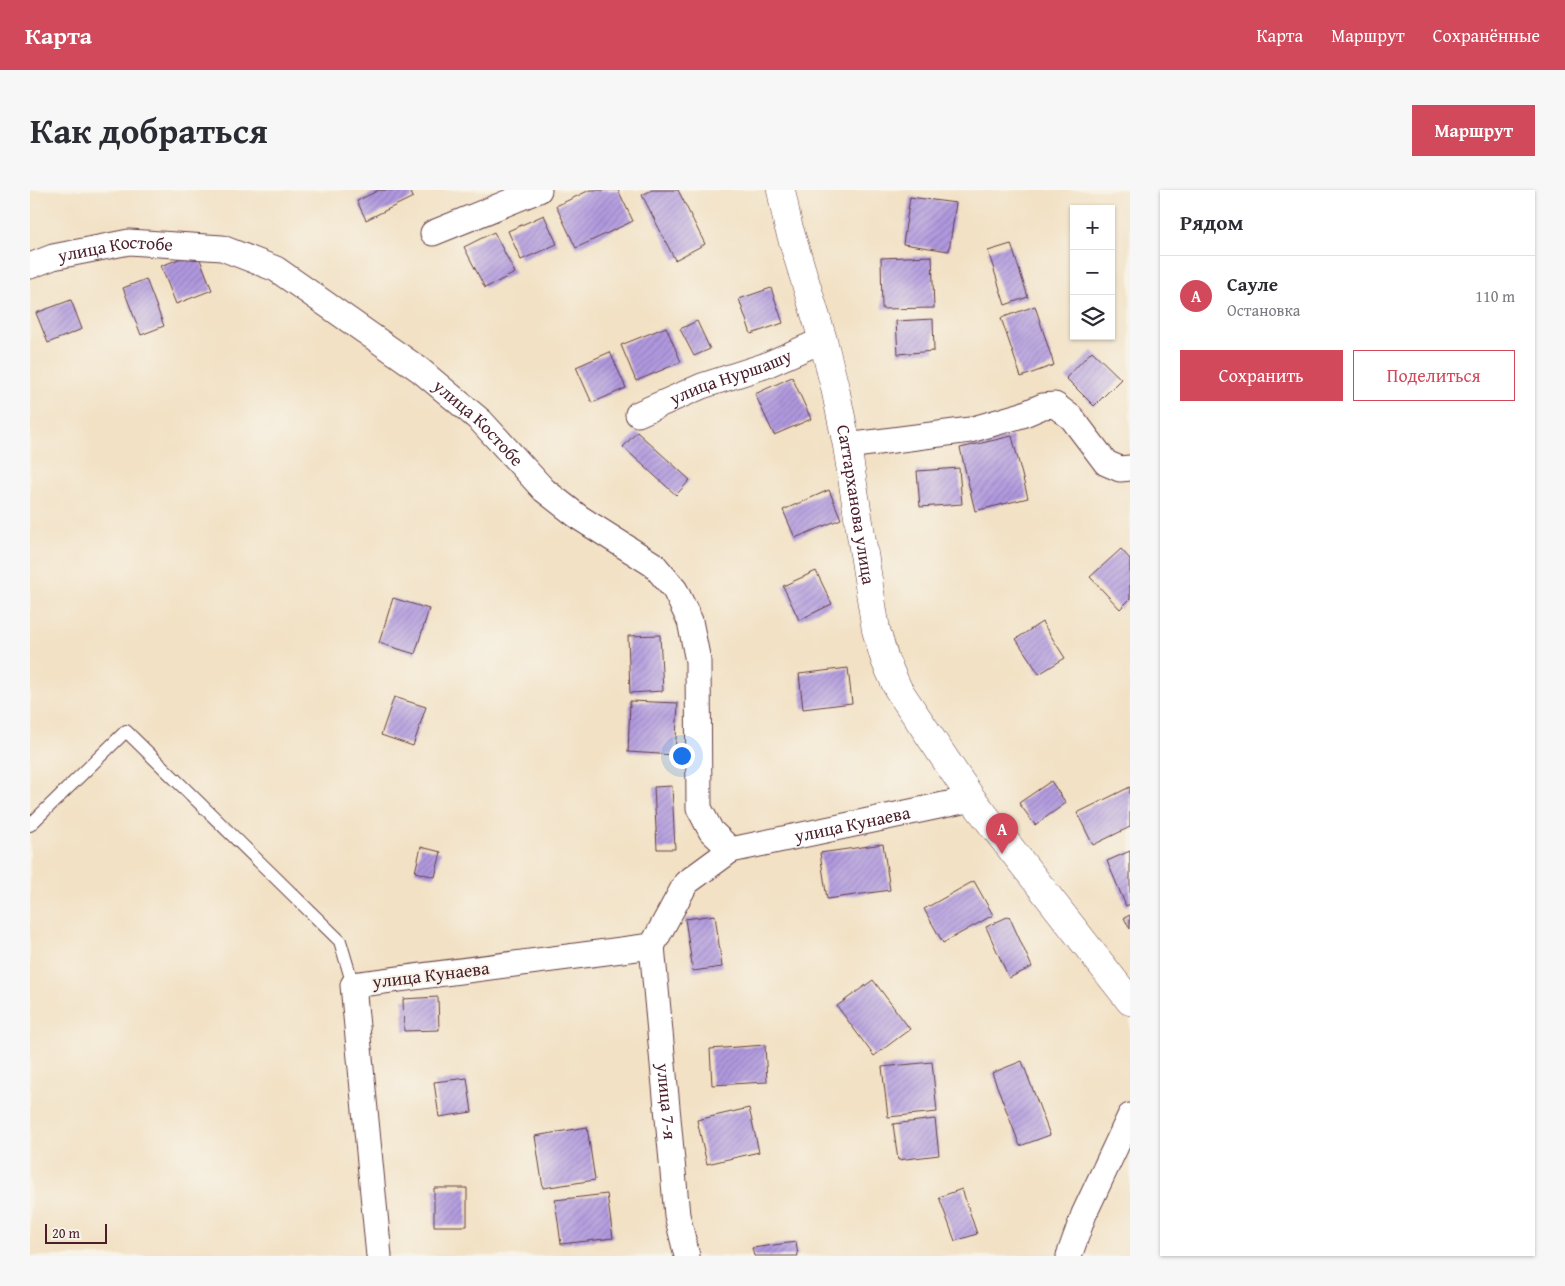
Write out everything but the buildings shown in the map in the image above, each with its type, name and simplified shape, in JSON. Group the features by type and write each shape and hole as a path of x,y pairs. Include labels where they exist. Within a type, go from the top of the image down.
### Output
{"street":[{"path":"433,233 539,190"},
{"name":"Саттарханова улица","path":"781,190 788,225 823,340 847,446 876,630 885,660 898,689 972,800 1130,1001"},
{"name":"улица Костобе","path":"30,266 53,257 129,242 222,248 276,269 318,296 345,319 420,370 481,422 544,490 580,518 654,565 675,590 690,621 698,661 700,710 697,788 699,808 711,831 731,850"},
{"name":"улица Нуршашу","path":"638,414 702,386 764,366 823,340"},
{"path":"847,446 970,430 1022,415 1043,406 1055,405 1072,418 1106,463 1120,469 1130,468"},
{"name":"улица Кунаева","path":"379,1256 352,985 652,946 686,883 731,850 972,800"},
{"name":"улица 7-я","path":"652,946 678,1215 686,1256"},
{"path":"1070,1256 1084,1214 1130,1116"}],"lane":[{"path":"30,825 126,731 340,941 352,985"}],"place":[{"name":"Сауле","path":"1002,854"}]}
